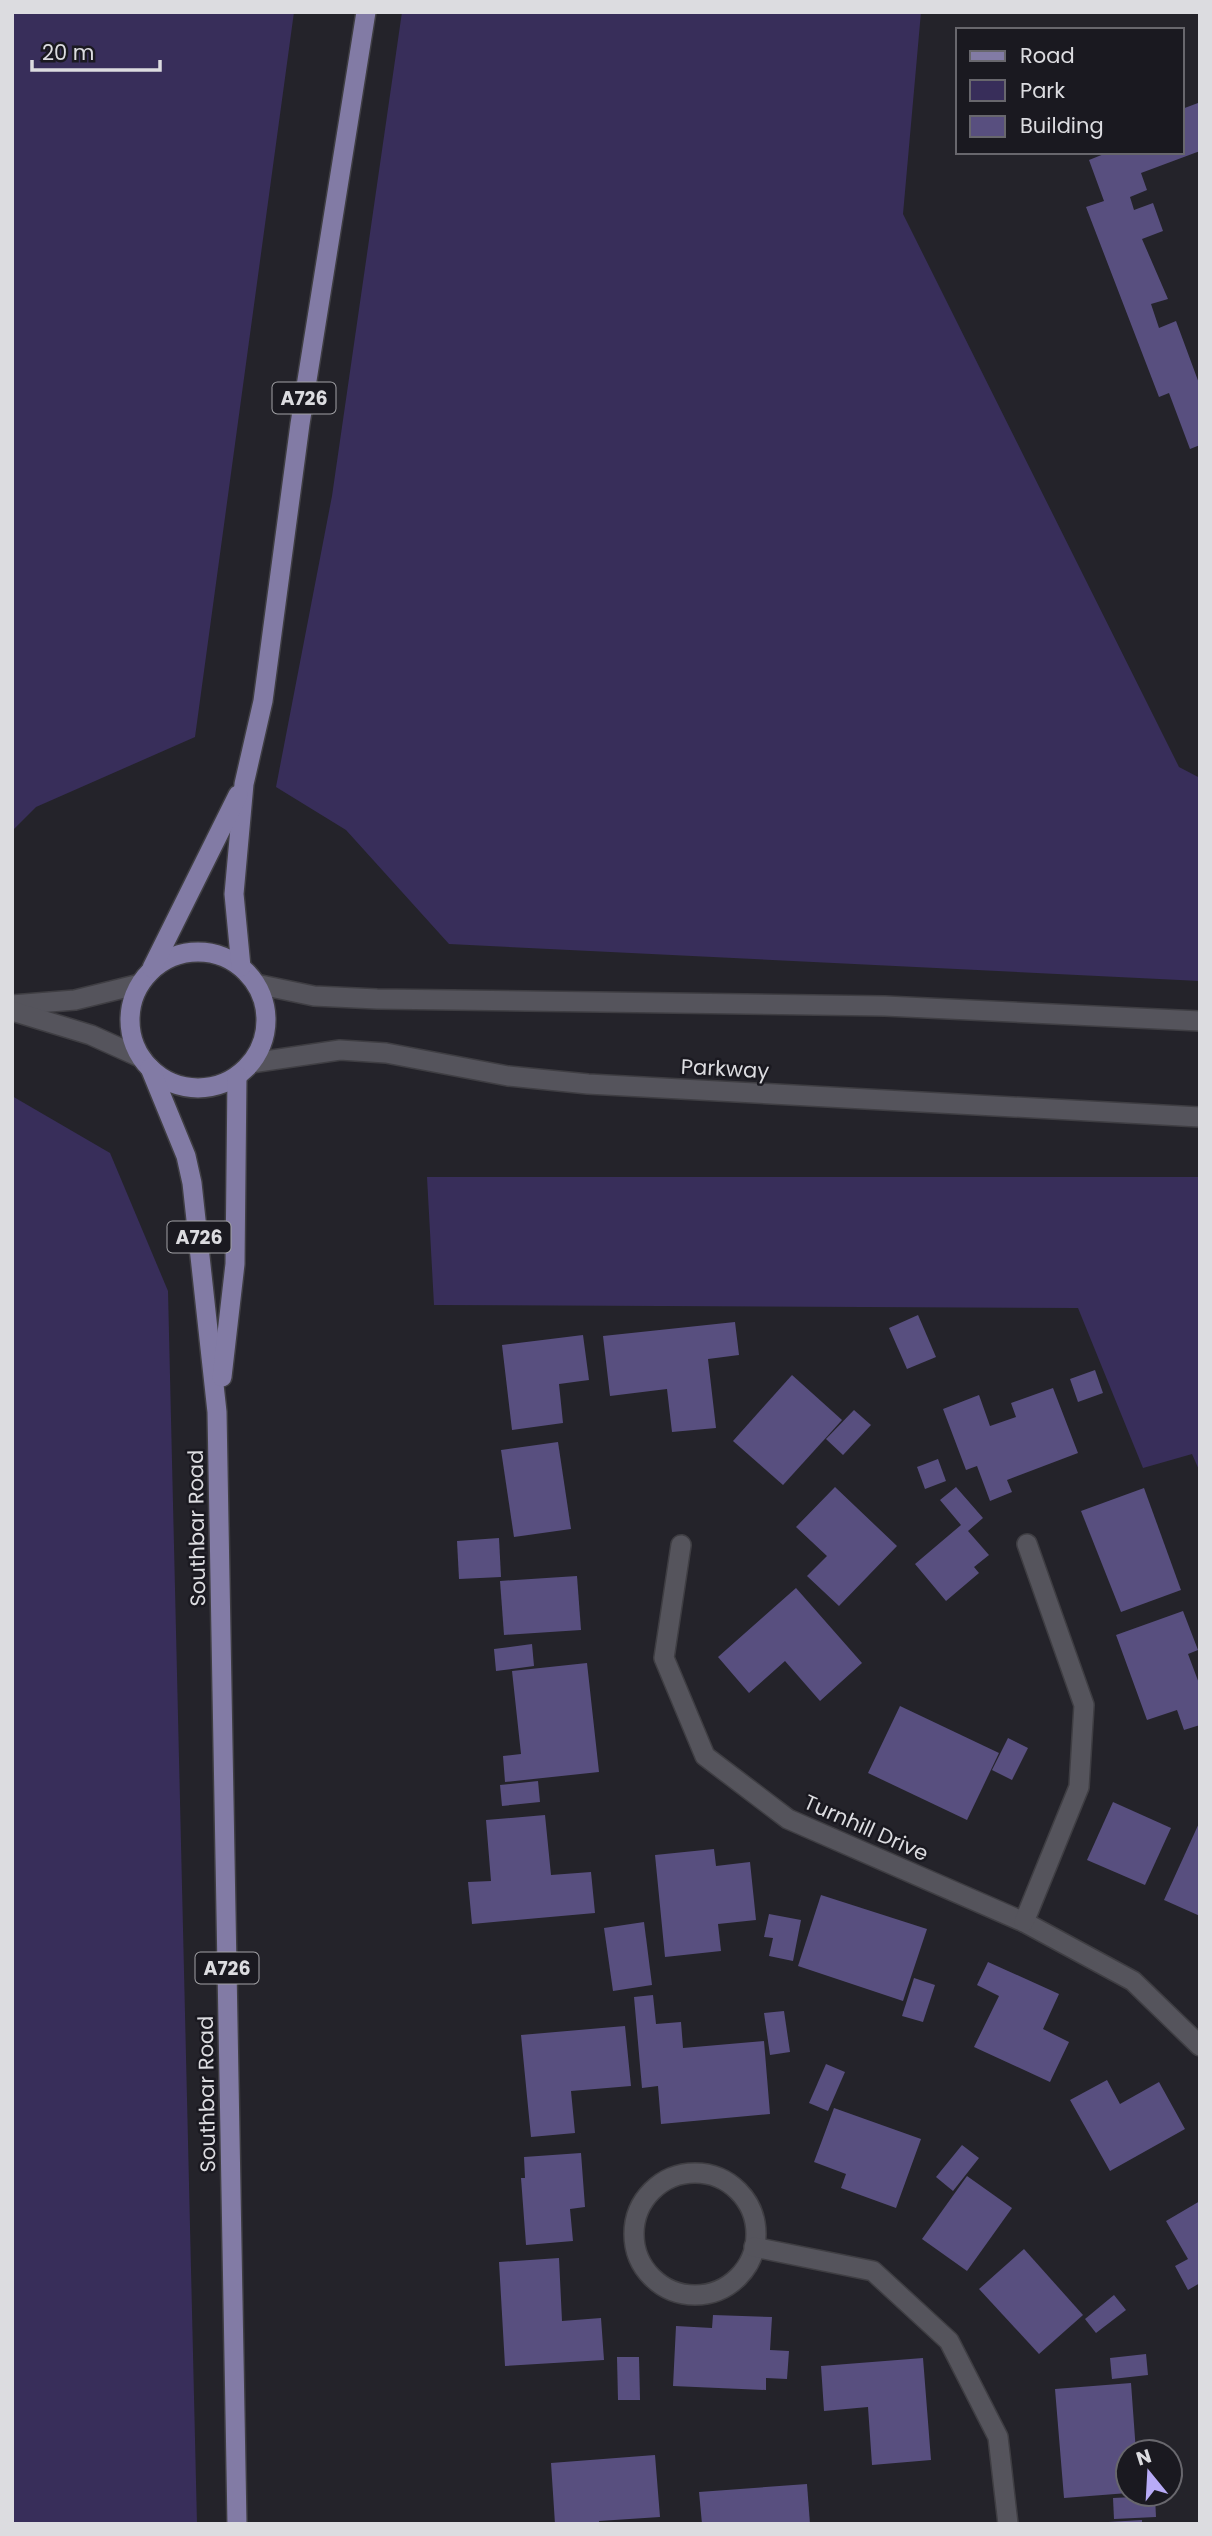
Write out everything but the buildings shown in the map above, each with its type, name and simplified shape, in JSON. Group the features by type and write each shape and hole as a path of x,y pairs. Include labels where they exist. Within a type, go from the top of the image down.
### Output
{"main road":[{"name":"A726","path":"242,967 234,894 244,785 263,701 300,424 366,12"},
{"name":"A726","path":"145,978 244,785"},
{"path":"205,952 224,957 242,967 256,984 264,1003 266,1024 262,1045 244,1069 216,1086 192,1087 170,1082 146,1063 133,1040 130,1022 132,1003 145,978 167,959 186,953 205,952"},
{"name":"Southbar Road","path":"146,1063 186,1156 192,1183 217,1412 237,2524"},
{"name":"Southbar Road","path":"217,1412 235,1264 244,1069"}],"street":[{"path":"12,1004 75,1000 145,978"},
{"path":"256,984 314,996 377,999 885,1006 1200,1021"},
{"path":"12,1012 90,1035 146,1063"},
{"name":"Parkway","path":"244,1069 340,1050 386,1053 508,1076 602,1085 1200,1117"},
{"path":"1024,1922 1079,1787 1084,1705 1027,1544"},
{"name":"Turnhill Drive","path":"681,1545 664,1658 705,1756 789,1819 1024,1922 1133,1981 1200,2046"},
{"path":"704,2173 723,2180 739,2192 750,2208 756,2227 754,2247 747,2266 733,2281 715,2291 695,2295 675,2291 656,2282 643,2267 635,2248 633,2227 639,2208 650,2192 666,2180 685,2174 704,2173"},
{"path":"754,2247 873,2271 949,2341 998,2437 1008,2524"}],"green space":[{"path":"12,12 294,12 195,737 36,807 12,831"},
{"path":"402,12 921,12 903,214 1179,767 1200,778 1200,981 449,944 346,830 276,787 332,496"},
{"path":"12,1096 110,1153 168,1291 197,2524 12,2524"},
{"path":"427,1177 1200,1177 1200,1472 1192,1454 1143,1468 1078,1308 434,1305"}]}
